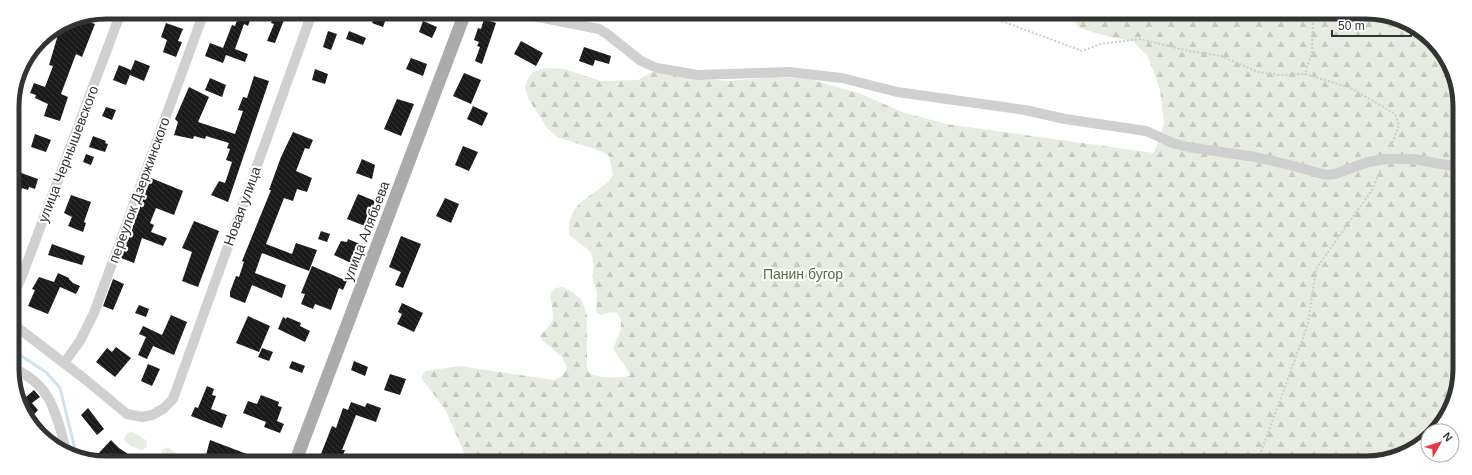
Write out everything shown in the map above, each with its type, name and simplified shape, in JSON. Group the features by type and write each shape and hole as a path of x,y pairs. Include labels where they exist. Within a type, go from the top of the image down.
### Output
{"main road":[{"name":"улица Алябьева","path":"298,456 463,19"}],"street":[{"name":"улица Чернышевского","path":"19,279 118,19"},
{"name":"переулок Дзержинского","path":"64,363 80,341 94,313 201,19"},
{"name":"Новая улица","path":"64,363 127,414 142,417 152,415 162,409 173,399 309,19"},
{"path":"548,19 599,29 608,34 641,61 657,68 697,75 790,72 842,78 897,92 1025,110 1065,119 1146,131 1173,143 1188,147 1255,157 1326,175 1335,174 1368,162 1386,159 1413,159 1453,166"},
{"path":"19,329 64,363"},
{"path":"19,372 30,377 45,391 56,415 65,445"}],"path":[{"path":"996,19 1082,51 1101,44 1140,39 1189,51 1221,56 1258,72 1278,75 1305,74 1351,88 1395,114 1400,125 1372,190 1316,269 1308,324 1259,456"},
{"path":"1305,74 1312,52 1313,19"}],"green space":[{"name":"Панин бугор","path":"1073,19 1377,20 1388,22 1409,31 1419,37 1435,53 1448,78 1453,101 1453,369 1450,391 1444,407 1434,423 1420,423 1419,438 1399,449 1388,453 1371,456 464,456 463,450 445,409 421,378 425,371 459,366 554,380 562,376 567,368 562,357 540,338 552,322 553,310 550,294 555,288 563,287 581,299 587,314 587,368 589,373 610,378 630,376 627,368 613,348 619,335 621,326 620,317 617,313 610,312 601,315 596,312 597,293 592,277 594,266 591,252 569,235 569,223 572,214 577,207 613,176 609,156 601,151 557,137 548,129 529,100 525,88 528,78 533,72 545,68 564,69 601,81 638,80 652,72 686,78 731,81 773,77 810,79 861,94 902,112 946,124 1154,153 1164,124 1160,89 1148,57 1133,41 1110,37 1079,28"},
{"path":"131,431 146,440 147,447 142,450 131,446 124,440 126,435"},
{"path":"168,447 177,454 177,456 160,456 162,455 162,450"}],"building":[{"path":"238,19 250,19 248,26 244,24 235,49 248,54 245,62 226,55 223,63 205,56 210,43 223,48 232,25 235,26"},
{"path":"272,19 284,19 275,43 267,41 274,24 271,23"},
{"path":"374,19 386,19 383,27 372,23"},
{"path":"484,19 496,23 482,64 475,61 480,47 477,46 479,42 474,40 478,28 481,29"},
{"path":"87,21 95,24 82,57 76,54 61,94 68,97 60,121 44,116 48,104 35,98 36,95 30,93 34,83 45,87 53,66 49,65 58,34 67,30 68,28"},
{"path":"423,21 437,27 432,38 419,32"},
{"path":"166,23 183,29 178,41 182,42 176,57 163,52 167,40 161,37"},
{"path":"328,31 337,34 331,50 323,47"},
{"path":"349,31 366,38 363,45 346,39"},
{"path":"521,41 543,53 536,66 514,54"},
{"path":"584,47 611,56 609,64 595,60 593,66 579,61"},
{"path":"411,58 427,64 423,76 406,69"},
{"path":"135,60 150,66 144,81 130,75 126,85 113,80 119,65 131,70"},
{"path":"315,69 328,74 325,84 312,80"},
{"path":"464,73 481,80 471,104 453,96"},
{"path":"254,76 269,81 228,202 211,195 219,181 225,183 232,162 226,160 230,149 227,148 229,143 206,136 205,139 194,136 193,139 174,135 178,122 175,119 189,87 209,97 198,122 235,134 243,111 238,110 243,97 247,98"},
{"path":"210,78 226,85 222,97 205,90"},
{"path":"397,99 414,104 401,136 384,129"},
{"path":"473,106 488,113 482,126 467,119"},
{"path":"106,107 116,110 112,120 102,116"},
{"path":"293,132 313,140 309,149 305,148 296,171 312,178 307,192 297,189 293,201 284,198 266,244 292,254 296,243 317,250 309,271 262,253 255,273 286,285 282,298 252,285 245,303 230,297 230,292 236,276 239,277 244,262 242,261 271,190 269,190 281,157"},
{"path":"35,134 51,140 46,152 31,147"},
{"path":"93,136 106,141 105,143 108,144 105,152 89,147"},
{"path":"463,146 478,152 469,171 455,165"},
{"path":"86,154 94,157 91,165 83,162"},
{"path":"362,159 375,165 372,179 356,173"},
{"path":"19,172 38,179 35,189 29,187 28,190 22,188 20,193"},
{"path":"151,178 183,191 174,215 156,208 150,223 154,225 151,232 167,238 163,246 142,238 134,263 121,258"},
{"path":"358,194 375,201 365,226 347,219"},
{"path":"71,195 91,202 84,222 86,223 83,232 68,226 72,217 64,213"},
{"path":"445,198 459,204 451,223 436,216"},
{"path":"194,221 219,231 198,287 182,281 192,252 182,248"},
{"path":"321,231 330,234 327,242 318,239"},
{"path":"401,236 421,244 403,288 395,285 401,272 389,267"},
{"path":"348,239 360,244 351,263 334,255 341,241 347,242"},
{"path":"52,244 85,256 82,265 48,255"},
{"path":"312,266 347,281 343,290 339,288 331,310 315,304 313,309 301,304 305,294 301,293"},
{"path":"58,273 69,278 73,283 80,286 76,294 60,287 48,314 28,306 35,290 32,289 39,277 54,282"},
{"path":"113,279 124,284 113,310 103,306"},
{"path":"402,303 423,313 414,332 397,324 402,314 398,312"},
{"path":"139,305 149,309 146,317 135,313"},
{"path":"171,315 187,322 174,355 153,346 147,359 138,355 146,337 139,334 143,326 162,335"},
{"path":"248,316 270,326 259,352 236,343"},
{"path":"283,317 286,319 287,317 301,323 300,326 310,331 305,342 278,329"},
{"path":"116,347 131,358 115,377 96,362 107,348 112,352"},
{"path":"262,348 273,352 269,361 258,357"},
{"path":"292,361 305,366 302,373 289,368"},
{"path":"354,361 368,367 365,376 351,370"},
{"path":"148,364 160,369 152,386 141,381"},
{"path":"390,374 406,379 400,395 384,390"},
{"path":"207,386 214,389 212,395 216,396 211,409 227,415 222,428 191,416 195,407 198,408"},
{"path":"34,390 40,397 32,403 38,410 33,416 23,395 26,397"},
{"path":"261,395 279,402 278,406 282,407 277,421 284,424 280,433 264,427 266,422 243,413 248,401 257,404"},
{"path":"351,402 365,407 367,403 381,408 376,422 356,415 342,450 345,450 343,456 326,456 321,454 332,426 336,428 343,408 348,410"},
{"path":"88,408 104,429 97,435 81,415"},
{"path":"111,440 119,448 131,456 106,456 98,454"},
{"path":"210,440 252,456 221,456 216,454 216,456 206,455"}],"waterway":[{"path":"19,354 47,373 60,388 75,450"}]}
